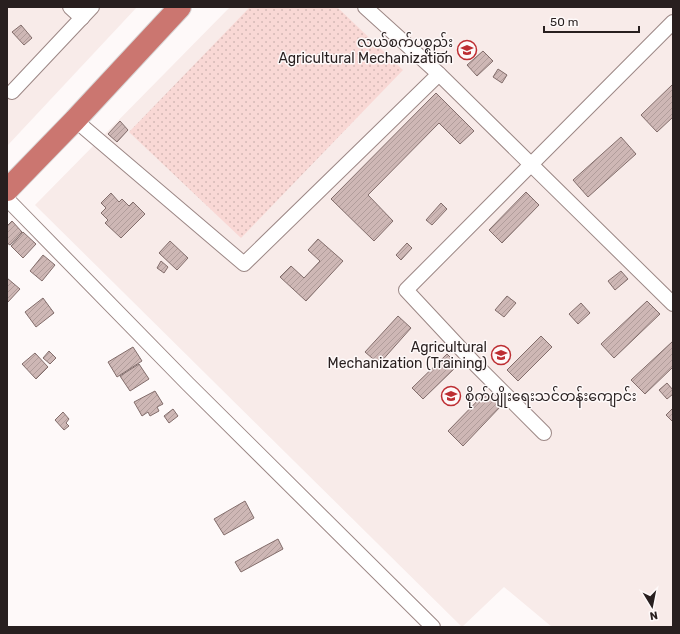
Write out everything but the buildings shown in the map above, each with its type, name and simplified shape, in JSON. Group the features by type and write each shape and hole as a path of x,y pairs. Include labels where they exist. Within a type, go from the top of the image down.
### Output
{"highway":[{"path":"7,190 75,120 180,7"}],"street":[{"path":"70,7 82,18"},
{"path":"12,92 92,7"},
{"path":"365,7 439,74 673,304"},
{"path":"544,433 476,365 406,290 673,22"},
{"path":"75,120 244,264 439,74"},
{"path":"7,199 193,390 433,627"}],"shaded area":[{"path":"7,7 137,7 7,146"},
{"name":"စိုက်ပျိုးရေးသင်တန်းကျောင်း","path":"230,7 673,7 673,627 552,627 504,587 462,627 35,205"},
{"path":"250,7 337,7 403,70 241,238 129,132"}],"place":[{"name":"လယ်စက်ပစ္စည်း Agricultural Mechanization","path":"467,50"},
{"name":"Agricultural Mechanization (Training)","path":"501,355"},
{"name":"စိုက်ပျိုးရေးသင်တန်းကျောင်း","path":"451,396"}]}
